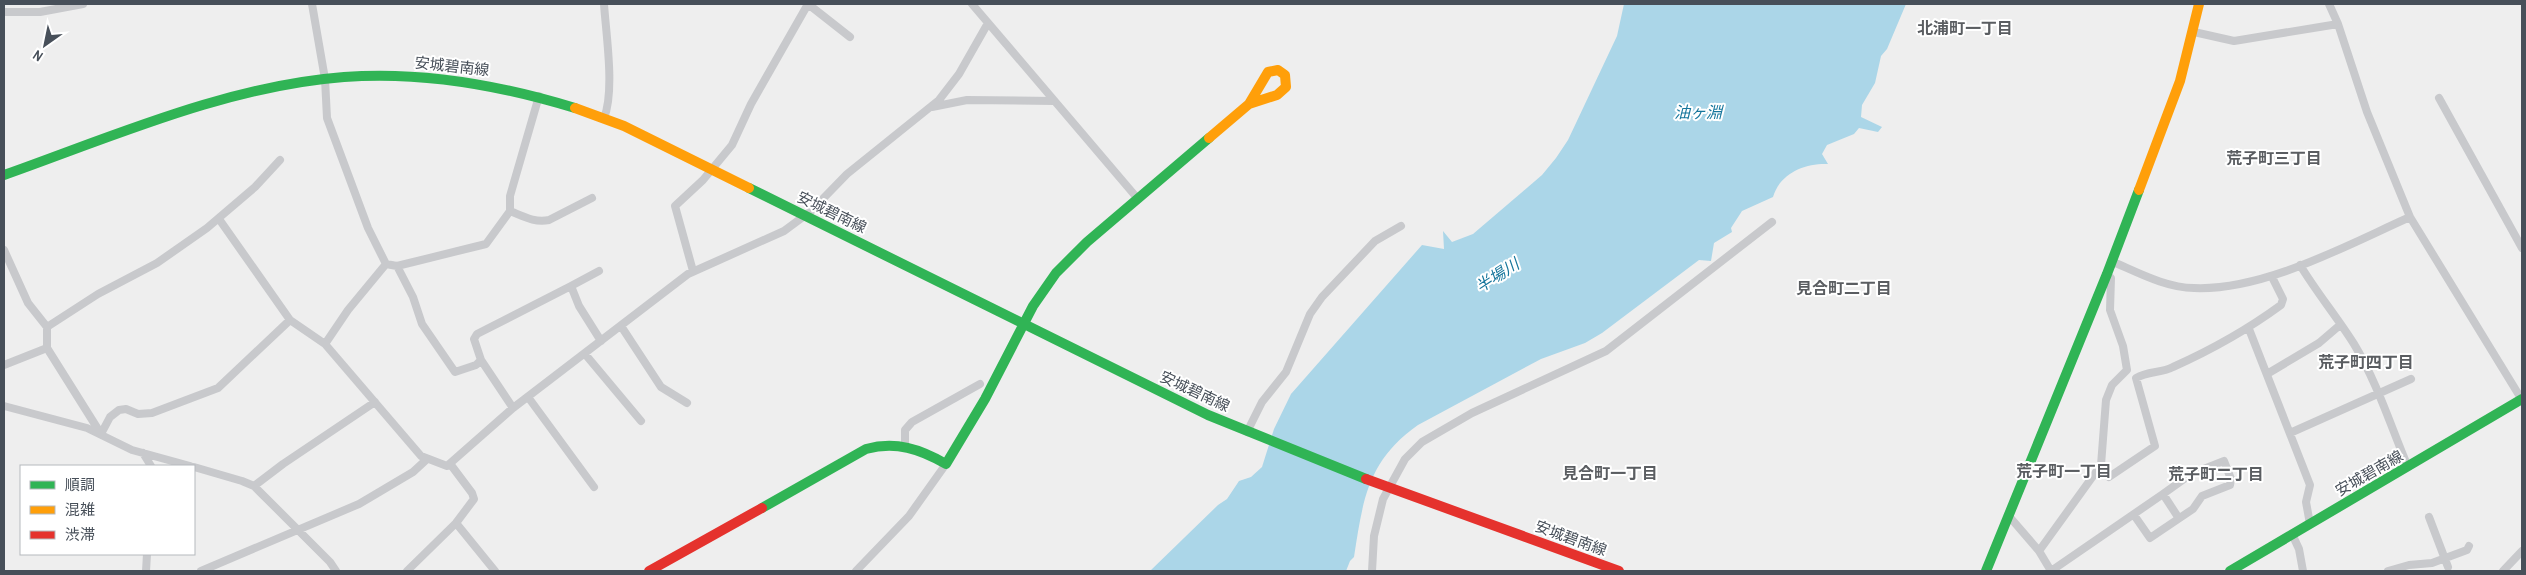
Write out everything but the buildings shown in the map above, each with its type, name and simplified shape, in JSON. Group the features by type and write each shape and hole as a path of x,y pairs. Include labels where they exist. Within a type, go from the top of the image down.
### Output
{"main road":[{"path":"1986,571 2107,274 2180,81 2194,32 2199,4"},
{"name":"安城碧南線","path":"4,174 203,108 281,86 326,79 387,76 446,78 502,87 539,96 604,118 711,168 1167,396 1247,432 1600,568 1619,571"},
{"path":"649,571 866,449 885,444 905,445 926,452 946,464 985,399 1041,294 1063,265 1249,104"},
{"name":"安城碧南線","path":"2230,571 2522,400"}],"street":[{"path":"4,12 40,12 83,4"},
{"path":"312,4 326,79 327,118 368,228 386,264"},
{"path":"604,4 609,91 609,107 604,118"},
{"path":"694,271 675,206 703,180 736,138 751,104 808,4 850,37"},
{"path":"972,4 1138,199"},
{"path":"2329,4 2338,24 2367,112 2410,217 2522,400"},
{"path":"219,219 290,320 325,344 417,452 426,460 442,466 451,465 513,408 694,271 784,231 805,215 847,174 929,108 954,82 988,23"},
{"path":"2194,32 2234,41 2338,24"},
{"path":"386,264 397,266 482,246 490,240 510,211 510,196 539,96"},
{"path":"2439,98 2522,248"},
{"path":"929,108 967,100 1054,101"},
{"path":"47,327 98,294 157,263 219,219 255,187 280,160"},
{"path":"510,211 534,221 548,220 592,198"},
{"path":"2111,261 2170,284 2194,288 2272,277 2410,217"},
{"path":"1372,571 1374,536 1385,486 1405,458 1422,442 1472,413 1606,351 1772,222"},
{"path":"1247,432 1262,402 1286,372 1310,314 1322,297 1374,241 1401,226"},
{"path":"4,250 28,303 47,327 46,348 101,434"},
{"path":"325,344 348,310 386,264"},
{"path":"2300,265 2354,345 2379,395 2408,467"},
{"path":"397,266 413,297 422,324 455,372 476,365 481,360"},
{"path":"513,408 481,360 474,339 477,334 599,272"},
{"path":"2039,551 2100,465 2106,400 2112,385 2127,370 2123,346 2110,310 2111,278 2107,274"},
{"path":"2100,465 2109,477 2155,446 2137,383 2138,376 2172,368 2249,329 2282,302 2272,277"},
{"path":"571,286 579,306 601,341"},
{"path":"101,434 110,417 120,410 126,409 138,414 152,413 218,388 290,320"},
{"path":"2267,374 2319,343 2340,325"},
{"path":"620,326 661,387 687,403"},
{"path":"2249,329 2310,484 2306,502 2310,524"},
{"path":"4,365 46,348"},
{"path":"585,354 641,421"},
{"path":"2290,433 2379,395 2411,379"},
{"path":"905,445 905,430 912,422 980,384"},
{"path":"528,397 594,487"},
{"path":"254,486 283,464 375,402"},
{"path":"4,406 101,434 143,453 186,465"},
{"path":"143,453 150,465"},
{"path":"201,571 359,504 413,472 426,460"},
{"path":"2008,515 2039,551 2051,571 2191,474 2224,461 2231,479 2230,485 2202,496 2192,509 2150,538 2134,515"},
{"path":"856,571 909,516 946,464"},
{"path":"407,571 456,523 472,503 474,496 451,465"},
{"path":"195,467 242,480 254,486 330,562 336,571"},
{"path":"2163,494 2178,517"},
{"path":"2429,517 2448,567"},
{"path":"456,523 495,571"},
{"path":"2292,534 2299,549 2303,571"},
{"path":"2388,571 2409,565 2432,563 2467,550 2469,546"},
{"path":"2503,571 2522,552"},
{"path":"146,571 147,555"}],"water":[{"name":"油ヶ淵","path":"1624,4 1906,4 1887,49 1881,56 1875,83 1862,105 1861,117 1882,127 1878,132 1859,128 1854,134 1827,145 1822,154 1828,164 1811,165 1794,171 1787,176 1776,189 1773,197 1742,211 1731,228 1732,232 1714,243 1711,261 1699,260 1602,333 1585,343 1541,359 1418,425 1401,439 1388,453 1370,483 1361,517 1354,557 1346,571 1150,571 1218,505 1227,499 1239,481 1251,477 1262,467 1274,429 1291,394 1422,245 1444,249 1443,231 1452,242 1473,234 1542,175 1568,140 1617,36"}],"traffic: fast":[{"path":"4,175 171,115 214,102 300,82 374,76 432,78 490,87 575,108"},
{"path":"762,508 866,449 898,446 927,454 946,464 985,399 1033,306 1056,273 1087,242 1209,138"},
{"path":"749,188 1208,415 1366,479"},
{"path":"1986,571 2107,274 2139,190"},
{"path":"2230,571 2522,399"}],"traffic: slow":[{"path":"2139,190 2180,81 2199,4"},
{"path":"1209,138 1249,104 1268,72 1278,70 1285,75 1286,87 1277,95 1249,104"},
{"path":"575,108 624,126 749,188"}],"traffic: jam":[{"path":"1366,479 1619,571"},
{"path":"649,571 762,508"}],"district":[{"name":"北浦町一丁目","path":"1965,28"},
{"name":"荒子町三丁目","path":"2274,158"},
{"name":"見合町二丁目","path":"1844,288"},
{"name":"荒子町四丁目","path":"2366,362"},
{"name":"荒子町一丁目","path":"2064,471"},
{"name":"見合町一丁目","path":"1610,473"},
{"name":"荒子町二丁目","path":"2216,474"}],"water label":[{"name":"半場川","path":"1497,275"}]}
